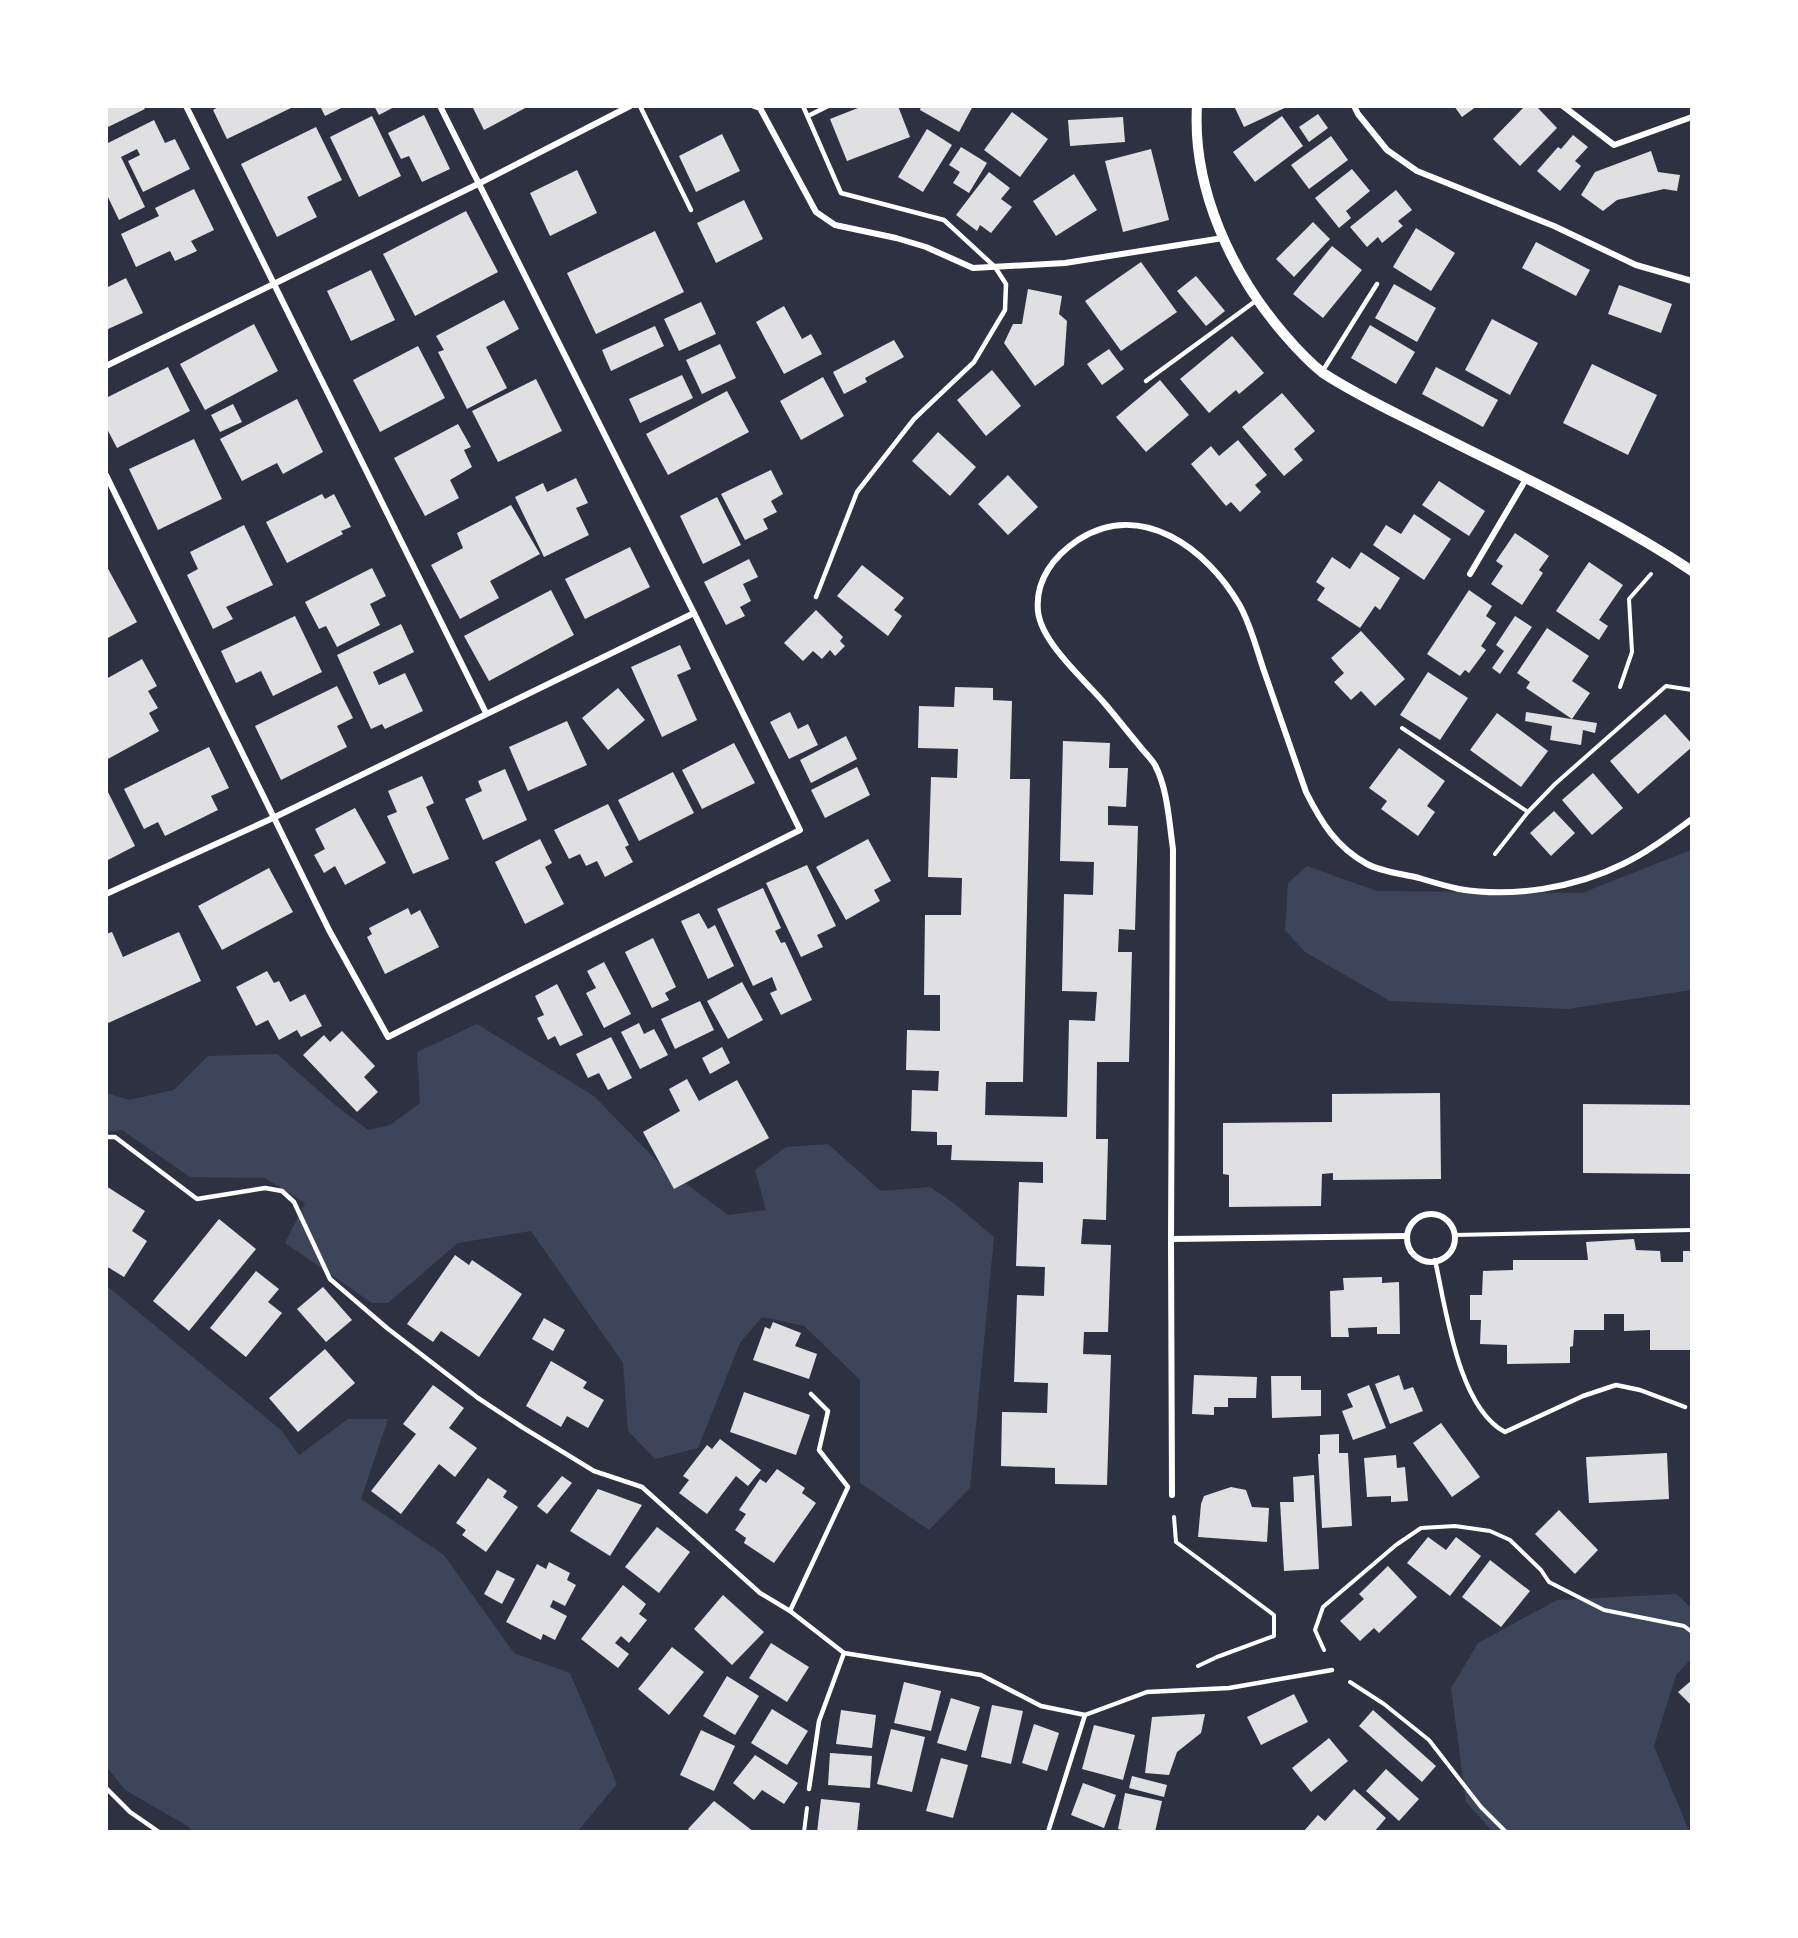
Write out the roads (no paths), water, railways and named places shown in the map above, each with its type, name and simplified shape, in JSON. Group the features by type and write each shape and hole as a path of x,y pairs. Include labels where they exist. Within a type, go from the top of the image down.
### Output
{"street":[{"path":"186,106 486,713"},
{"path":"106,475 328,930 388,1037 800,830 440,106"},
{"path":"106,366 478,184 630,106"},
{"path":"754,106 760,108 816,212 835,225 926,247 973,268 1065,263 1223,238"},
{"path":"1197,106 1195,128 1204,183 1223,238 1257,300 1298,350 1322,372 1372,401 1611,523 1692,571"},
{"path":"1354,106 1387,150 1417,171 1554,226 1636,265 1692,281"},
{"path":"1563,106 1614,145 1692,117"},
{"path":"1470,574 1526,479"},
{"path":"1173,1495 1171,1239 1173,849 1165,797 1155,765 1064,658 1043,628 1038,611 1042,580 1048,568 1062,552 1079,539 1101,528 1126,525 1143,526 1160,531 1181,541 1201,557 1229,589 1239,605 1306,792 1320,821 1345,849 1368,865 1459,889 1500,892 1538,889 1587,879 1623,864 1692,819"},
{"path":"106,894 273,818 694,613"},
{"path":"1426,1214 1441,1216 1451,1225 1454,1245 1448,1254 1430,1262 1420,1259 1413,1253 1407,1236 1411,1224 1418,1218 1426,1214"},
{"path":"1171,1239 1407,1236"}],"lane":[{"path":"640,106 691,210"},
{"path":"803,106 841,193 944,220 995,267 1006,284 1005,310 974,362 914,419 857,492 816,597"},
{"path":"808,116 828,106"},
{"path":"1322,372 1377,284"},
{"path":"1146,381 1257,300"},
{"path":"106,1137 115,1137 197,1199 265,1188 282,1191 294,1202 330,1279 387,1328 478,1398 594,1471 642,1487 760,1593 790,1611 844,1653 981,1675 1041,1706 1085,1715 1147,1692 1229,1688 1332,1670"},
{"path":"1436,1260 1454,1346 1470,1393 1495,1427 1505,1432 1583,1396 1616,1385 1640,1390 1685,1407"},
{"path":"790,1611 848,1488 819,1450 828,1411 811,1394"},
{"path":"809,1789 819,1721 844,1653"},
{"path":"1048,1832 1085,1715"},
{"path":"106,1788 130,1812 159,1832"}]}
